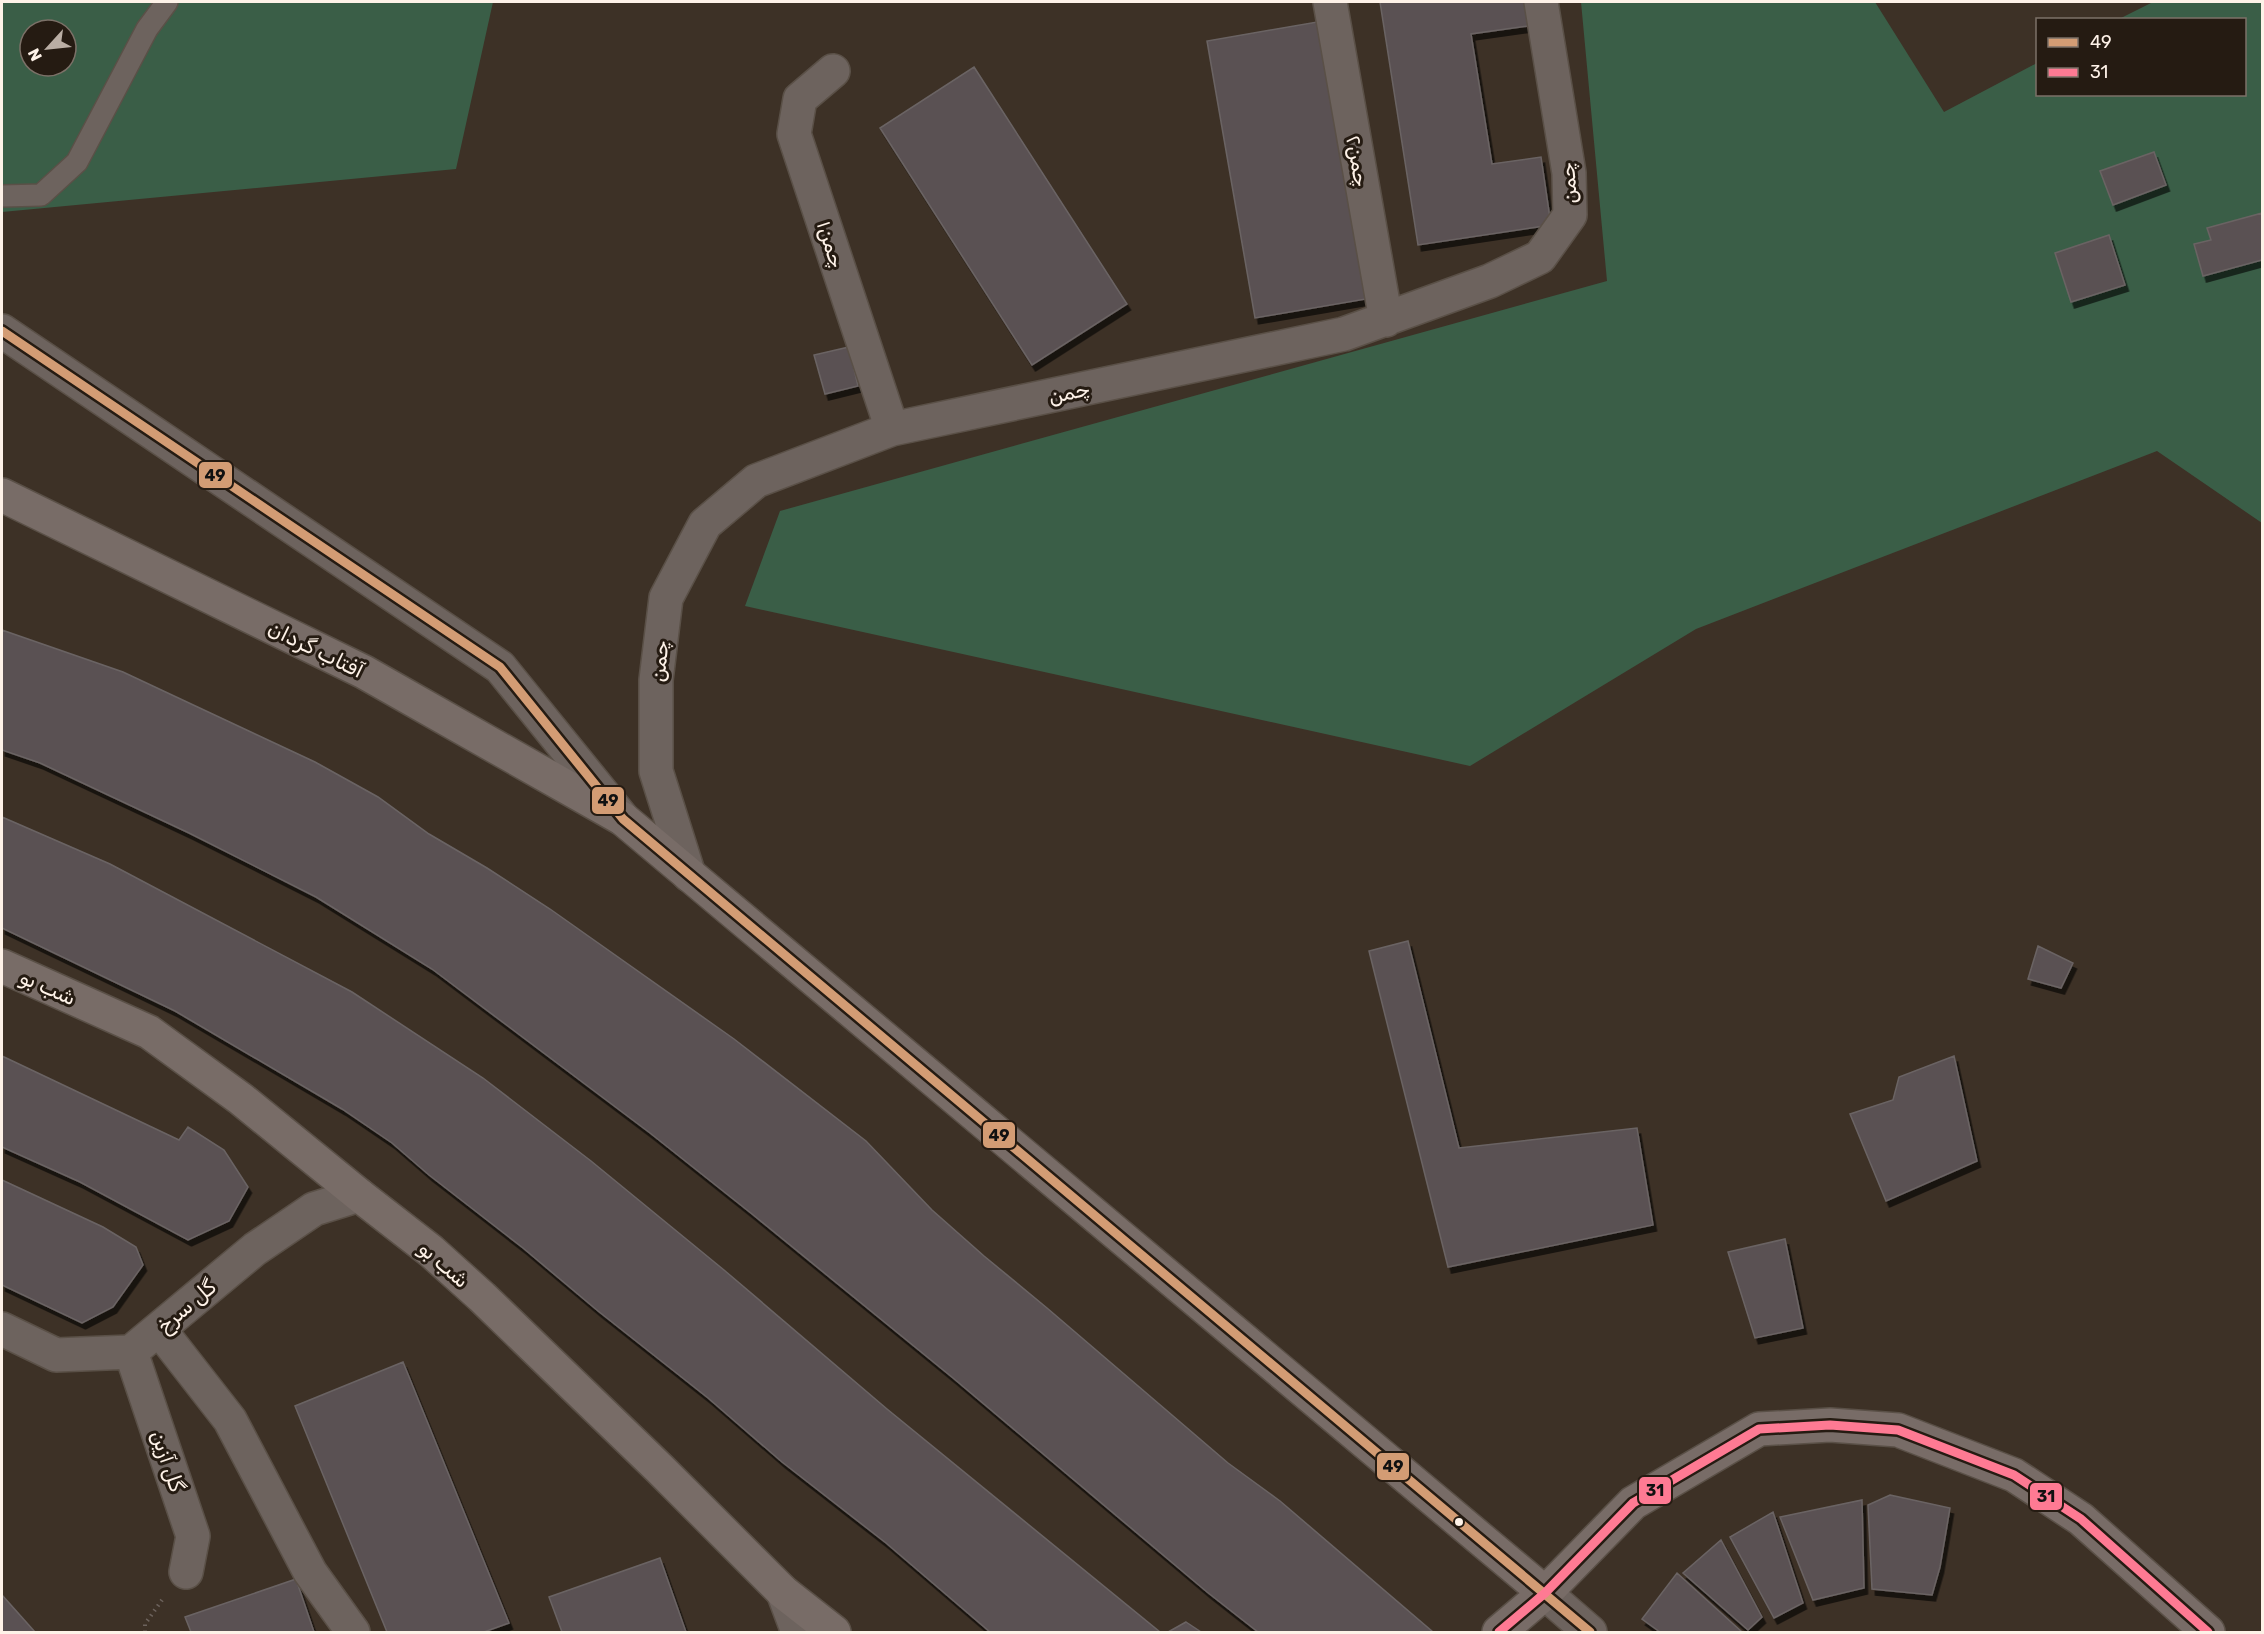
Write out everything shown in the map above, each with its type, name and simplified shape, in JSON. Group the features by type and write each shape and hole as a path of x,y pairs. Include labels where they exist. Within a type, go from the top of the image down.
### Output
{"main road":[{"name":"آفتاب گردان","path":"2,495 364,672 623,819 1545,1593"},
{"name":"شب بو","path":"2,966 149,1032 242,1099 358,1195 431,1251 652,1461 783,1592 834,1632"},
{"path":"1499,1632 1545,1593 1633,1503 1759,1429 1830,1425 1898,1430 2014,1475 2081,1519 2208,1632"}],"street":[{"name":"چمن۲","path":"1330,2 1386,320"},
{"name":"چمن","path":"689,874 656,771 656,680 666,598 705,524 756,481 892,429 1344,334 1490,281 1540,257 1570,216 1569,173 1541,2"},
{"name":"چمن۱","path":"833,71 800,99 794,134 892,429"},
{"path":"2,331 500,667 623,819"},
{"name":"گل سرخ","path":"131,1352 255,1249 314,1209 358,1195"},
{"path":"2,1329 56,1355 131,1352"},
{"path":"159,1329 230,1420 310,1572 335,1632"},
{"name":"گل آزین","path":"131,1352 193,1536 186,1572"},
{"path":"310,1572 353,1632"},
{"path":"783,1592 798,1632"},
{"path":"1545,1593 1590,1632"}],"lane":[{"path":"2,196 41,195 77,162 147,29 168,2"}],"green space":[{"path":"2,2 493,2 456,169 2,212"},
{"path":"1581,2 1875,2 1944,112 2036,64 2036,96 2246,96 2246,18 2121,18 2153,2 2262,2 2262,523 2157,451 1696,629 1470,766 745,606 780,511 1607,281"}],"building":[{"path":"1380,2 1525,2 1528,26 1471,34 1492,164 1541,157 1551,225 1418,245"},
{"path":"1317,22 1366,299 1255,318 1207,41"},
{"path":"974,67 1127,304 1032,365 880,128"},
{"path":"2154,152 2166,185 2113,205 2100,171"},
{"path":"2262,213 2262,260 2203,276 2194,244 2211,240 2207,228"},
{"path":"2109,235 2125,285 2071,302 2055,253"},
{"path":"849,347 858,386 825,394 814,355"},
{"path":"2,630 123,672 315,762 378,797 429,834 550,909 734,1039 866,1141 932,1210 984,1256 1228,1463 1280,1501 1433,1632 1258,1632 752,1214 650,1133 432,969 316,897 189,833 40,763 2,750"},
{"path":"2,817 110,864 352,992 483,1078 591,1161 724,1270 887,1409 1160,1632 990,1632 886,1543 782,1462 708,1398 392,1143 342,1109 175,1011 2,928"},
{"path":"1408,941 1459,1148 1637,1128 1653,1225 1448,1267 1369,951"},
{"path":"2038,946 2073,963 2061,988 2028,979"},
{"path":"2,1056 179,1140 188,1127 224,1150 248,1187 229,1221 188,1240 80,1182 2,1147"},
{"path":"1954,1056 1977,1161 1886,1201 1850,1114 1893,1100 1899,1077"},
{"path":"2,1180 103,1227 136,1247 143,1265 113,1307 82,1323 2,1285"},
{"path":"1785,1239 1803,1328 1755,1338 1728,1252"},
{"path":"403,1362 509,1623 484,1632 387,1632 295,1406"},
{"path":"1890,1495 1950,1508 1940,1567 1932,1595 1872,1589 1868,1505"},
{"path":"1862,1500 1864,1588 1813,1600 1780,1517"},
{"path":"1773,1512 1803,1603 1774,1618 1730,1537"},
{"path":"1721,1540 1762,1617 1748,1630 1683,1573"},
{"path":"660,1558 686,1632 562,1632 549,1597"},
{"path":"1677,1573 1742,1632 1660,1632 1642,1619"},
{"path":"296,1579 314,1632 191,1632 185,1617"},
{"path":"2,1595 35,1632 2,1632"},
{"path":"1186,1622 1201,1632 1168,1632"}],"transit line":[{"name":"49","path":"2,331 500,667 623,819 1590,1632"},
{"name":"31","path":"1499,1632 1545,1593 1633,1503 1759,1429 1830,1425 1898,1430 2014,1475 2081,1519 2208,1632"}]}
